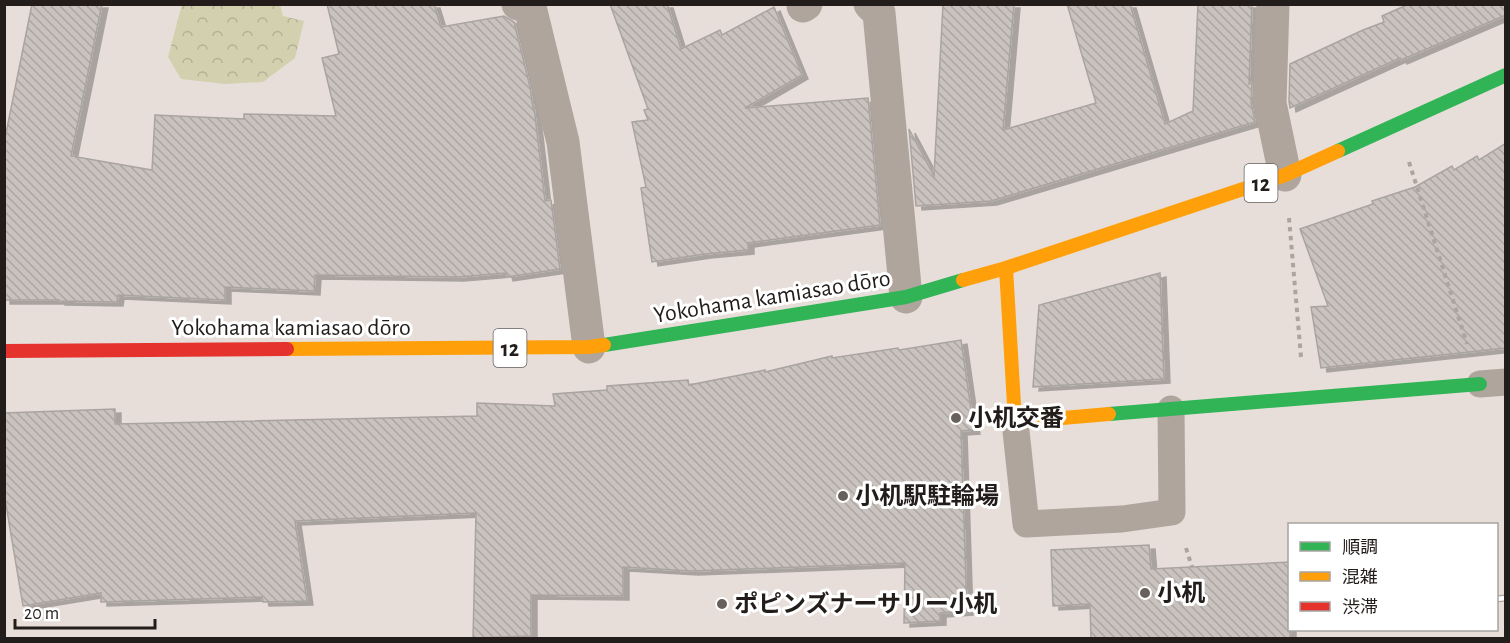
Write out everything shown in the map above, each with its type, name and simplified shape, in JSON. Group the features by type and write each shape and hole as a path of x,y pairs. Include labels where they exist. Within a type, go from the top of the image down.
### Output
{"main road":[{"name":"Yokohama kamiasao dōro","path":"4,351 589,347 906,297 1006,268 1285,175 1506,75"},
{"path":"1006,268 1014,422 1493,383"}],"street":[{"path":"518,4 530,7 563,142 589,347"},
{"path":"1273,4 1270,103 1285,175"},
{"path":"878,7 906,297"}],"lane":[{"path":"1014,422 1026,524 1122,519 1172,512 1171,409"}],"path":[{"path":"1397,124 1493,383"},
{"path":"1285,175 1304,398"}],"green space":[{"path":"182,4 280,5 283,16 304,21 295,58 263,82 225,84 181,79 168,57"}],"building":[{"path":"32,4 102,4 71,156 152,170 155,115 244,119 244,114 336,116 322,58 339,54 327,4 434,4 441,27 504,16 514,22 530,87 545,201 551,200 560,269 507,277 506,273 458,277 315,275 314,291 225,287 225,300 118,295 117,302 4,300 4,143"},
{"path":"610,4 667,4 681,49 720,30 722,35 774,7 802,75 745,108 868,98 880,225 748,243 748,250 652,262 641,188 646,187 632,122 648,120 644,110 648,109"},
{"path":"943,4 1014,4 1003,130 1096,103 1067,4 1130,4 1165,124 1193,111 1198,4 1252,4 1249,84 1252,83 1251,103 1255,122 991,201 916,206 909,129 934,176"},
{"path":"1409,4 1506,4 1506,15 1401,60 1400,58 1290,108 1290,64 1384,22 1382,16"},
{"path":"1506,143 1506,348 1321,368 1311,307 1328,306 1300,229 1415,187 1452,166 1454,170 1477,156 1479,160"},
{"path":"1160,273 1164,379 1033,387 1039,305"},
{"path":"961,340 974,430 961,431 967,611 940,613 940,621 904,623 905,563 692,571 623,567 623,596 531,595 531,636 473,638 476,513 295,521 307,601 263,602 262,597 101,602 101,593 23,606 4,493 4,413 115,409 115,424 477,416 477,403 555,406 553,394 607,390 607,386 688,380 689,385 765,370 765,372 832,356 832,358 898,348 899,350"},
{"name":"小机","path":"1149,545 1151,569 1288,562 1290,639 1091,639 1090,604 1053,606 1051,550"}],"railway":[{"path":"1498,599 1506,598"}],"traffic: fast":[{"path":"1338,151 1506,75"},
{"path":"604,345 906,297 963,280"},
{"path":"1109,414 1480,384"}],"traffic: slow":[{"path":"963,280 1006,268 1285,175 1338,151"},
{"path":"1006,268 1015,422 1109,414"},
{"path":"287,349 589,347 604,345"}],"traffic: jam":[{"path":"4,351 287,349"}],"place":[{"name":"小机交番","path":"956,418"},
{"name":"小机駅駐輪場","path":"843,496"},
{"name":"小机","path":"1145,593"},
{"name":"ポピンズナーサリー小机","path":"722,604"}]}
